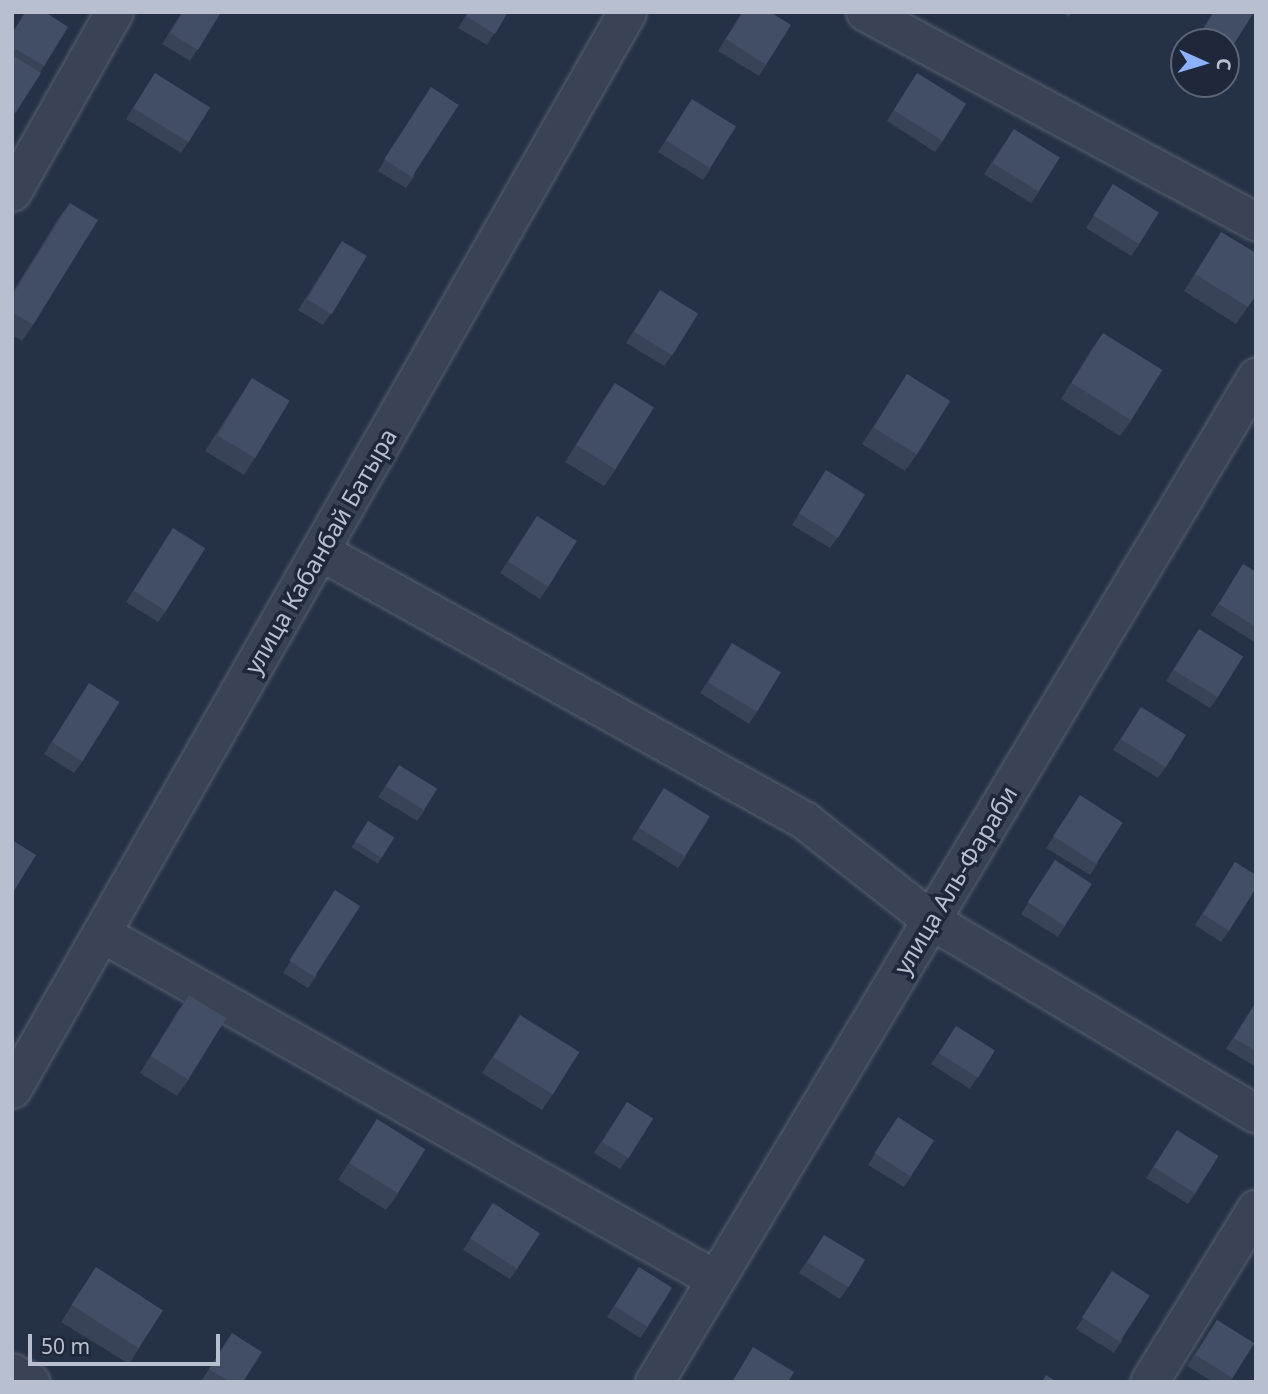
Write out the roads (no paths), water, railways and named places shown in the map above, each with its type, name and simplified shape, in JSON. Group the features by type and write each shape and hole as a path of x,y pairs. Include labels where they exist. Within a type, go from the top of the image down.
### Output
{"street":[{"path":"12,192 114,12"},
{"name":"улица Кабанбай Батыра","path":"12,1089 627,12"},
{"path":"865,12 1256,222"},
{"name":"улица Аль-Фараби","path":"654,1382 1256,377"},
{"path":"320,551 804,820 930,920 1256,1114"},
{"path":"101,933 715,1279"},
{"path":"1149,1382 1256,1208"},
{"path":"12,1372 31,1382"}]}
